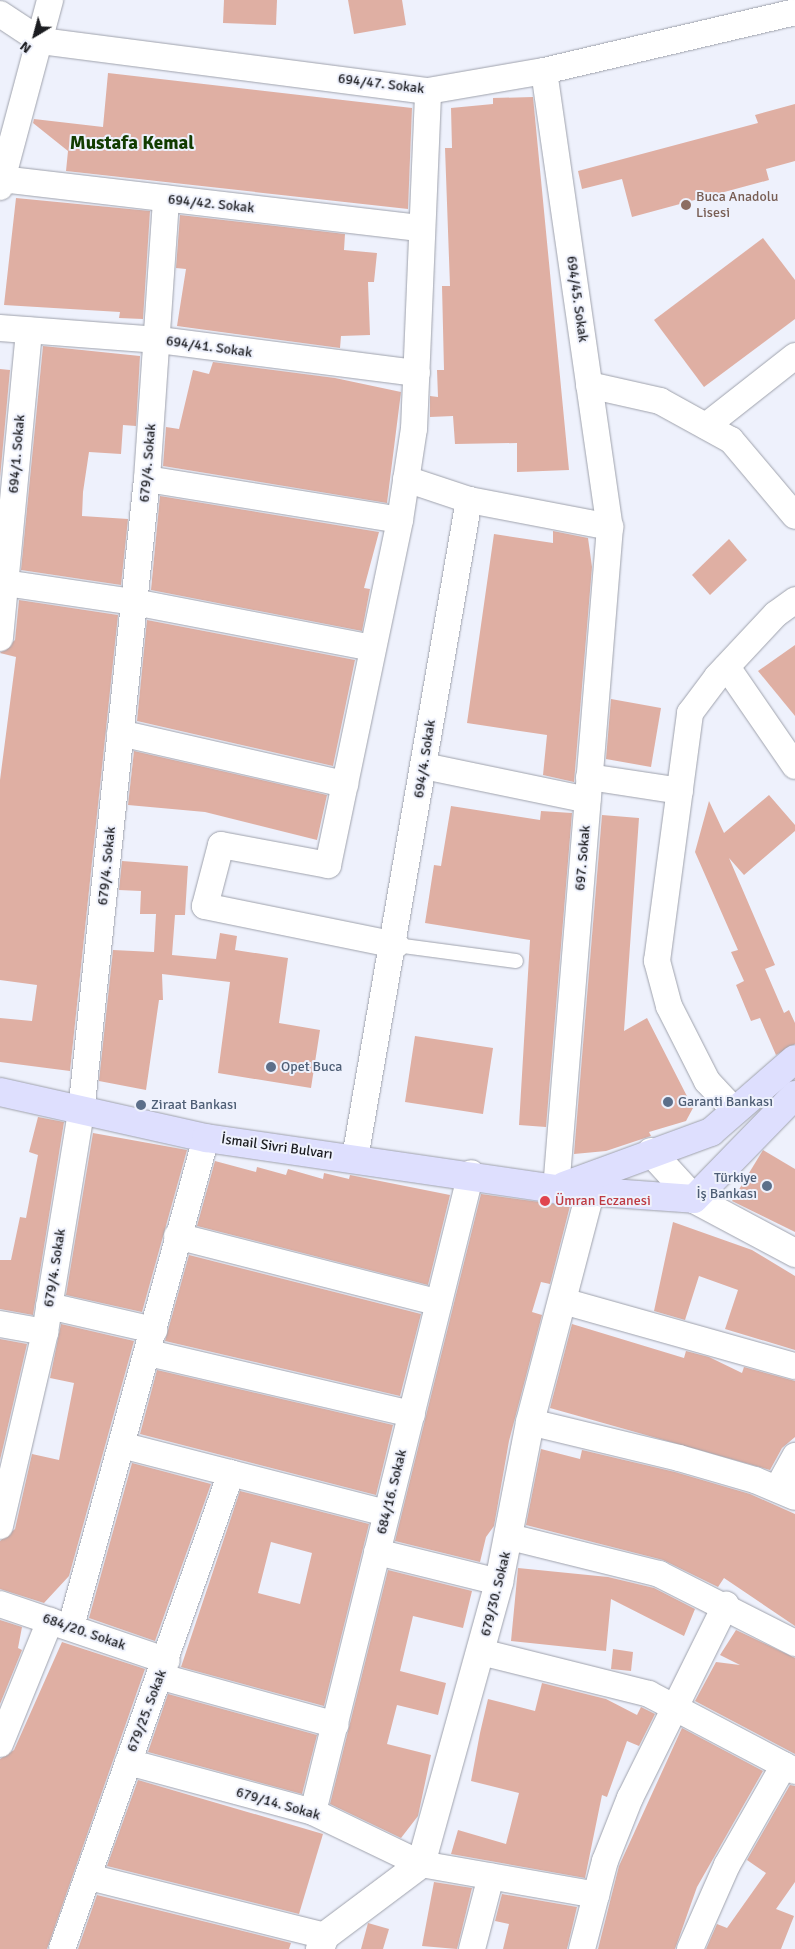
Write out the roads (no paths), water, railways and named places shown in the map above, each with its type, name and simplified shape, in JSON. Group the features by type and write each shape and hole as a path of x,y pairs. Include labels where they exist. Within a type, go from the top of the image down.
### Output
{"main road":[{"path":"556,1189 651,1152 711,1132 795,1059"},
{"name":"İsmail Sivri Bulvarı","path":"0,1092 81,1113 206,1138 471,1173 556,1189 591,1190 694,1199"},
{"path":"694,1199 795,1096"}],"street":[{"path":"1,183 41,41 50,0"},
{"name":"694/47. Sokak","path":"0,14 41,41 428,91 544,71 795,12"},
{"name":"694/45. Sokak","path":"544,71 610,527"},
{"path":"396,945 205,906 221,845 328,865 400,520 406,479 417,373 421,228 428,91"},
{"name":"694/42. Sokak","path":"1,183 166,199 421,228"},
{"name":"679/4. Sokak","path":"0,1526 45,1332 81,1113 160,340 166,199"},
{"name":"694/41. Sokak","path":"0,328 160,340 417,373"},
{"name":"694/1. Sokak","path":"0,638 29,330"},
{"path":"706,426 795,356"},
{"path":"589,385 660,401 731,440 795,516"},
{"path":"147,479 400,520"},
{"path":"406,479 469,500 610,527"},
{"name":"694/4. Sokak","path":"356,1158 375,1033 396,945 469,500"},
{"name":"697. Sokak","path":"556,1189 610,527"},
{"path":"5,582 134,602 373,648"},
{"path":"735,1111 707,1081 668,1006 657,961 690,713 727,667 795,600"},
{"path":"727,667 795,766"},
{"path":"120,733 345,784"},
{"path":"424,766 589,789 680,790"},
{"path":"1,1736 60,1623 121,1445 151,1342 177,1236 206,1138"},
{"path":"651,1152 694,1199 795,1253"},
{"name":"684/16. Sokak","path":"314,1812 471,1173"},
{"name":"679/30. Sokak","path":"421,1864 499,1582 510,1537 530,1422 591,1190"},
{"path":"177,1236 439,1303"},
{"path":"563,1301 795,1366"},
{"path":"49,1306 151,1342 412,1414"},
{"path":"0,1324 45,1332"},
{"path":"530,1422 679,1458 786,1493 795,1456"},
{"path":"121,1445 386,1513"},
{"name":"679/25. Sokak","path":"62,1949 128,1762 164,1669 231,1473"},
{"path":"510,1537 628,1564 726,1605 795,1643"},
{"path":"377,1552 499,1582"},
{"name":"684/20. Sokak","path":"0,1604 60,1623 164,1669 336,1725"},
{"path":"582,1949 596,1894 630,1798 678,1709 726,1605"},
{"path":"481,1652 607,1681 678,1709 790,1768 728,1865 690,1949"},
{"name":"679/14. Sokak","path":"128,1762 314,1812 421,1864 596,1894"},
{"path":"89,1877 322,1943 421,1864"},
{"path":"472,1949 491,1876"}],"lane":[{"path":"396,945 516,961"}],"place":[{"name":"Buca Anadolu Lisesi","path":"686,205"},
{"name":"Opet Buca","path":"271,1067"},
{"name":"Garanti Bankası","path":"668,1102"},
{"name":"Ziraat Bankası","path":"141,1105"},
{"name":"Türkiye İş Bankası","path":"767,1186"},
{"name":"Ümran Eczanesi","path":"545,1201"}],"district":[{"name":"Mustafa Kemal","path":"132,144"}]}
